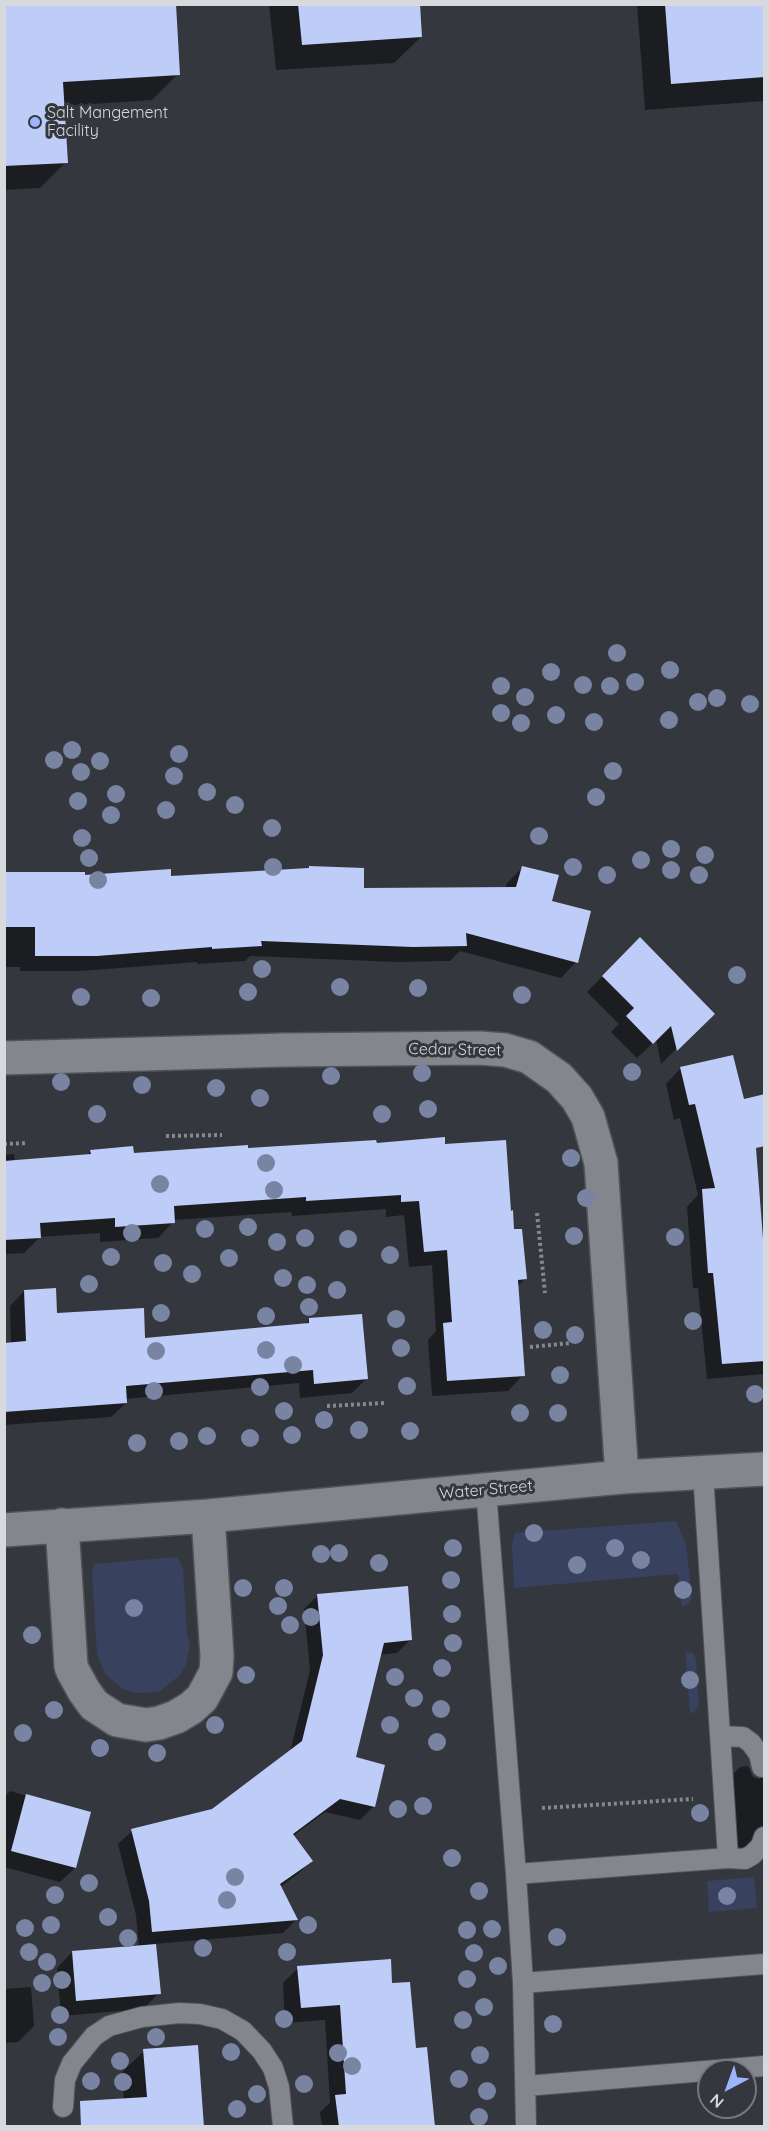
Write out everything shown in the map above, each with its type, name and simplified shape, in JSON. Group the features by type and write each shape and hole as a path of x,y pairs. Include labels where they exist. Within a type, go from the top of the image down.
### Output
{"street":[{"name":"Cedar Street","path":"4,1058 284,1050 468,1048 504,1050 529,1057 560,1078 577,1098 588,1117 601,1163 622,1477"},
{"name":"Water Street","path":"4,1530 208,1516 622,1477 765,1469"},
{"path":"62,1525 73,1671 94,1705 117,1720 146,1725 176,1718 191,1708 202,1698 216,1671 208,1516"}],"lane":[{"path":"704,1473 728,1858"},
{"path":"486,1490 524,1983 526,2127"},
{"path":"722,1736 743,1737 751,1743 759,1754 762,1767"},
{"path":"516,1874 728,1858 746,1859 761,1846 764,1837"},
{"path":"524,1983 765,1964"},
{"path":"63,2107 65,2080 72,2063 94,2036 109,2026 142,2017 179,2013 200,2014 222,2019 243,2031 262,2051 273,2068 279,2087 283,2127"},
{"path":"526,2086 765,2066"}],"path":[{"path":"166,1136 222,1135"},
{"path":"4,1144 28,1143"},
{"path":"537,1213 545,1293"},
{"path":"530,1347 571,1343"},
{"path":"327,1406 385,1403"},
{"path":"511,1810 724,1797"}],"shaded area":[{"path":"676,1521 686,1544 692,1598 687,1605 682,1607 678,1574 514,1588 512,1546 515,1533"},
{"path":"177,1557 183,1568 190,1647 186,1665 180,1675 159,1692 136,1693 123,1689 105,1674 97,1654 92,1574 94,1564"},
{"path":"685,1651 693,1653 696,1659 699,1706 690,1714"},
{"path":"754,1877 757,1908 709,1912 707,1881"}],"building":[{"name":"Salt Mangement Facility","path":"4,4 176,4 180,75 63,82 68,163 4,166"},
{"path":"298,4 420,4 422,37 302,45"},
{"path":"665,4 765,4 765,77 671,84"},
{"path":"309,866 364,868 364,888 516,887 522,866 559,875 552,901 591,911 578,963 466,933 467,946 413,947 261,941 262,946 212,949 212,947 97,956 35,956 35,927 4,927 4,872 85,872 85,875 171,869 171,876 309,868"},
{"path":"640,937 715,1014 677,1051 671,1026 653,1044 626,1016 634,1008 602,976"},
{"path":"733,1055 744,1099 765,1094 765,1146 756,1148 765,1265 765,1361 722,1364 713,1273 708,1273 702,1189 715,1188 695,1104 689,1105 680,1067"},
{"path":"445,1137 445,1144 506,1140 511,1211 513,1210 514,1229 522,1229 527,1279 518,1280 525,1376 447,1381 443,1323 452,1322 447,1250 424,1252 419,1201 401,1202 401,1195 306,1201 306,1197 174,1206 175,1223 115,1227 115,1218 40,1223 41,1238 4,1240 4,1161 91,1154 90,1150 133,1146 134,1153 248,1145 248,1148 376,1140 377,1143"},
{"path":"56,1288 57,1313 144,1308 145,1338 309,1323 309,1318 362,1314 368,1379 314,1384 313,1370 126,1386 127,1403 4,1412 4,1343 26,1341 24,1290"},
{"path":"408,1586 412,1640 384,1643 356,1757 385,1765 375,1807 340,1799 293,1834 313,1861 280,1884 298,1920 152,1932 149,1901 131,1829 212,1809 302,1741 323,1655 317,1594"},
{"path":"26,1794 91,1812 76,1868 11,1851"},
{"path":"156,1944 161,1994 76,2001 72,1951"},
{"path":"391,1959 392,1983 410,1982 416,2048 427,2047 435,2127 339,2127 335,2095 346,2094 340,2005 301,2008 297,1966"},
{"path":"198,2045 204,2127 81,2127 80,2101 147,2097 143,2049"}],"place":[{"name":"Salt Mangement Facility","path":"35,122"}]}
